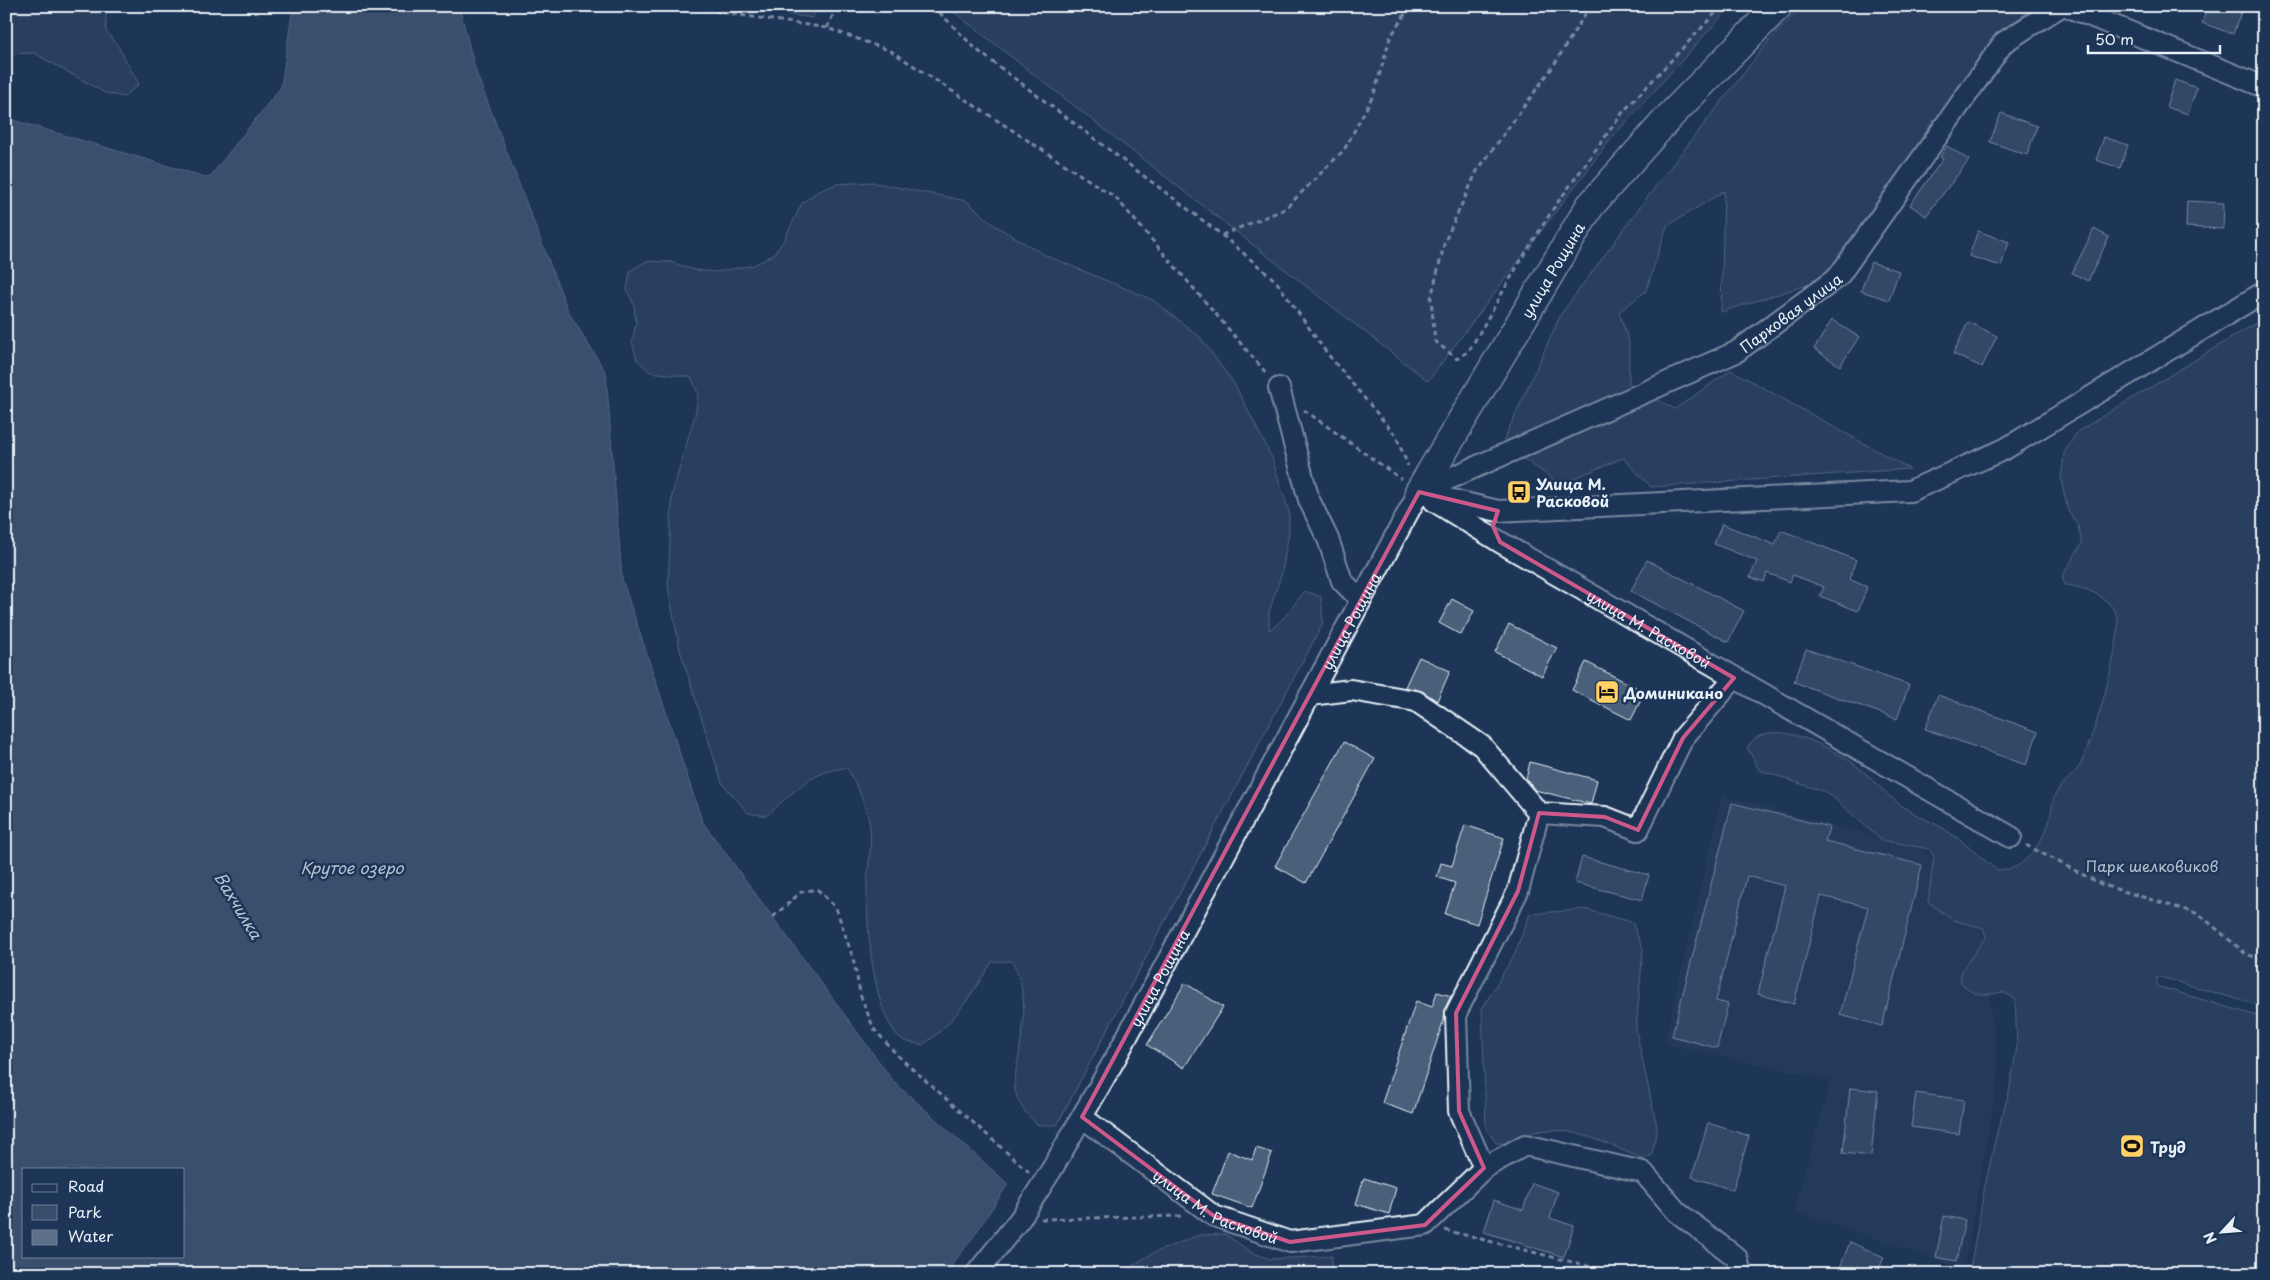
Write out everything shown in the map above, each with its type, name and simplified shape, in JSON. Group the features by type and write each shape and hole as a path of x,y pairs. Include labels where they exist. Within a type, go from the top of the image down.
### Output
{"street":[{"name":"улица Рощина","path":"976,1274 1020,1219 1082,1117 1419,492 1590,206 1670,116 1778,6"},
{"name":"Парковая улица","path":"1419,492 1736,352 1838,277 2004,42 2061,6"},
{"path":"2066,6 2264,87"},
{"path":"1419,492 1498,511 1910,491 2005,449 2264,292"},
{"path":"1279,388 1309,500 1328,539 1342,581 1361,600"},
{"name":"улица М. Расковой","path":"1419,492 1500,542 2011,837"},
{"path":"1498,511 1492,526 1500,542"},
{"path":"1310,695 1351,690 1416,701 1482,746 1539,813 1605,817 1638,830 1683,738 1734,678"},
{"path":"1484,1168 1459,1111 1456,1013 1518,891 1539,813"},
{"name":"улица М. Расковой","path":"1082,1117 1214,1216 1290,1242 1425,1225"},
{"path":"1425,1225 1484,1168 1526,1145 1643,1172 1677,1212 1737,1258 1741,1274"}],"path":[{"path":"679,6 827,28 891,51 1116,198 1290,400 1419,492"},
{"path":"827,28 837,6"},
{"path":"933,6 977,50 1222,235 1276,281 1326,352 1396,436 1419,492"},
{"path":"1222,235 1285,209 1344,150 1374,94 1390,38 1410,6"},
{"path":"1590,6 1552,68 1477,171 1445,241 1432,298 1435,341 1457,359 1469,351 1518,265 1553,209 1623,112 1722,6"},
{"path":"2011,837 2102,885 2199,914 2246,954 2264,960"},
{"path":"773,917 801,892 817,889 836,908 853,958 862,997 874,1029 898,1056 1043,1183"},
{"path":"1020,1219 1214,1216"},
{"path":"1425,1225 1620,1274"}],"highlighted area":[{"path":"1419,492 1498,511 1493,526 1500,542 1734,678 1683,738 1638,830 1605,817 1539,813 1518,891 1456,1013 1459,1111 1484,1168 1425,1225 1290,1242 1214,1216 1082,1117"}],"shaded area":[{"path":"1722,795 1925,850 1980,917 1999,1074 1964,1269 1794,1212 1830,1080 1664,1044"}],"green space":[{"path":"6,6 113,6 106,13 106,31 118,46 139,84 124,97 105,93 34,53 6,54"},
{"path":"728,6 818,6 813,18"},
{"path":"946,6 1731,6 1610,140 1428,381"},
{"path":"1802,6 2035,6 1998,34 1823,280 1721,312 1724,191 1667,226 1646,291 1619,312 1629,342 1629,384 1675,409 1731,370 1910,469 1651,487 1623,458 1560,484 1502,444 1561,314 1658,183 1768,42"},
{"path":"871,182 967,201 994,225 1045,255 1153,300 1200,337 1235,385 1272,458 1289,512 1289,532 1282,572 1269,612 1269,630 1284,617 1305,591 1321,597 1323,623 1057,1125 1038,1125 1022,1107 1015,1090 1024,1009 1021,985 1012,961 992,962 962,1008 944,1028 922,1045 903,1040 893,1029 884,1012 878,991 870,943 867,900 871,842 869,820 862,797 847,768 835,769 813,778 803,784 766,816 748,813 722,783 680,650 668,587 672,494 696,411 698,394 691,377 650,372 637,360 632,342 636,323 634,305 627,290 630,271 646,261 670,262 695,270 715,272 754,265 773,255 784,240 802,203 817,192 836,184"},
{"name":"Парк шелковиков","path":"2264,318 2264,1007 2157,976 2157,986 2264,1018 2264,1274 1969,1274 1985,1186 1996,1136 2009,1092 2017,1046 2015,999 2003,992 1979,994 1969,990 1960,980 1962,970 1986,937 1983,928 1953,920 1928,902 1934,857 1929,849 1881,840 1828,793 1759,770 1747,747 1757,738 1769,733 1783,733 1813,741 1850,761 1902,806 1946,830 1997,870 2013,868 2027,859 2046,830 2056,793 2079,767 2084,756 2105,692 2116,646 2118,628 2117,617 2109,603 2088,590 2065,585 2062,577 2082,543 2078,526 2068,511 2061,480 2064,453 2077,432"},
{"path":"1584,909 1632,922 1643,949 1636,1030 1657,1127 1652,1155 1644,1159 1580,1134 1553,1130 1534,1132 1508,1143 1496,1143 1486,1128 1482,1009 1514,955 1530,914"},
{"path":"1225,1234 1251,1252 1270,1259 1332,1256 1331,1274 1120,1274 1151,1254 1199,1235"}],"water":[{"name":"Крутое озеро","path":"293,6 459,6 476,72 568,311 606,373 622,579 702,821 894,1082 1008,1184 974,1236 945,1274 6,1274 6,118 209,178 281,87"}],"building":[{"path":"2208,6 2226,6 2241,12 2233,34 2202,23"},
{"path":"2175,80 2197,88 2188,114 2166,107"},
{"path":"2001,113 2037,126 2027,155 1990,142"},
{"path":"2104,137 2128,145 2120,168 2096,160"},
{"path":"1947,146 1969,160 1926,216 1910,205 1943,159 1940,157"},
{"path":"2187,201 2224,203 2223,229 2186,227"},
{"path":"2094,229 2109,237 2088,281 2072,273"},
{"path":"1978,231 2009,242 2001,266 1969,256"},
{"path":"1871,262 1899,271 1889,300 1861,291"},
{"path":"1832,320 1859,337 1840,366 1814,349"},
{"path":"1968,322 1997,336 1982,367 1953,354"},
{"path":"1722,524 1775,545 1781,530 1856,560 1849,579 1867,587 1858,611 1820,596 1824,587 1793,575 1790,582 1767,573 1764,582 1750,577 1757,561 1714,544"},
{"path":"1647,560 1744,611 1728,642 1631,591"},
{"path":"1452,599 1474,611 1461,635 1439,623"},
{"path":"1509,624 1557,648 1542,676 1495,652"},
{"path":"1806,649 1909,685 1897,719 1794,682"},
{"path":"1419,657 1450,671 1437,701 1422,691 1405,687"},
{"path":"1586,662 1645,692 1631,720 1572,690"},
{"path":"1938,695 2038,732 2026,765 1925,729"},
{"path":"1344,742 1375,759 1306,883 1275,866"},
{"path":"1530,762 1597,780 1591,804 1535,790 1526,779"},
{"path":"1732,803 1829,827 1825,841 1922,865 1882,1026 1840,1015 1868,907 1821,896 1794,1004 1758,994 1785,886 1747,876 1716,1001 1728,1004 1717,1048 1672,1036"},
{"path":"1465,825 1504,838 1477,924 1445,914 1455,883 1437,877 1441,863 1452,866"},
{"path":"1582,857 1649,875 1642,900 1575,883"},
{"path":"1185,983 1223,1007 1184,1068 1147,1045"},
{"path":"1437,992 1451,996 1445,1008 1444,1019 1413,1114 1382,1103 1416,1001 1432,1007"},
{"path":"1850,1088 1878,1091 1871,1156 1843,1153"},
{"path":"1916,1093 1964,1100 1959,1134 1911,1127"},
{"path":"1708,1123 1749,1136 1733,1190 1692,1177"},
{"path":"1256,1148 1272,1153 1252,1208 1212,1194 1228,1151 1252,1160"},
{"path":"1364,1178 1396,1188 1389,1214 1356,1204"},
{"path":"1532,1183 1558,1192 1550,1218 1574,1226 1564,1257 1484,1232 1494,1200 1523,1210"},
{"path":"1944,1216 1965,1220 1956,1261 1936,1257"},
{"path":"1850,1242 1884,1257 1877,1274 1849,1274 1839,1270"}],"place":[{"name":"Улица М. Расковой","path":"1519,492"},
{"name":"Доминикано","path":"1607,692"},
{"name":"Труд","path":"2132,1146"}],"water label":[{"name":"Вахчилка","path":"239,905"}]}
